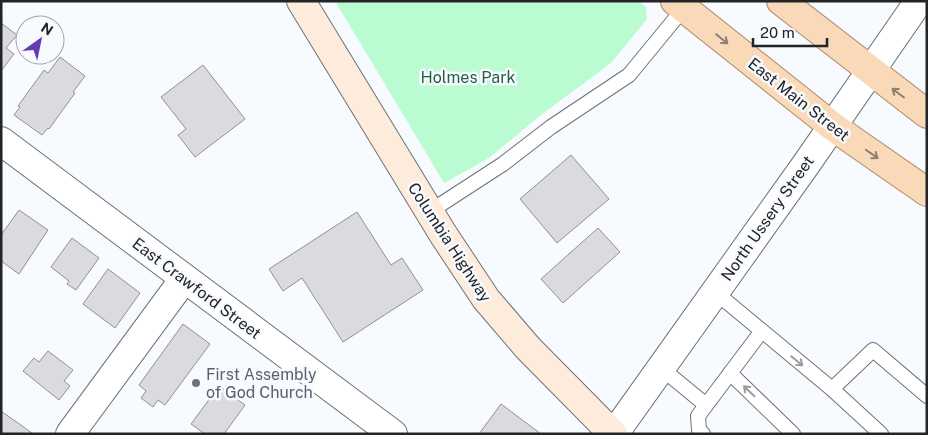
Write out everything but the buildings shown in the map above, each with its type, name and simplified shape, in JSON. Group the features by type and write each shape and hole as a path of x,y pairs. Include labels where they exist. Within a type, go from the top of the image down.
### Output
{"main road":[{"name":"Columbia Highway","path":"300,1 429,212 486,299 528,348 614,434"},
{"path":"781,1 870,72 927,114"},
{"name":"East Main Street","path":"680,5 832,126 927,192"}],"street":[{"name":"North Ussery Street","path":"614,434 919,1"},
{"name":"East Crawford Street","path":"1,141 393,434"},
{"path":"70,434 184,279"}],"lane":[{"path":"429,212 503,164 551,127 629,75 680,5"},
{"path":"715,292 832,389 881,434"},
{"path":"703,434 699,430 698,416 761,332"},
{"path":"832,389 873,350 927,396"},
{"path":"661,368 706,405"},
{"path":"730,373 793,434"}],"green space":[{"name":"Holmes Park","path":"335,1 638,1 646,7 647,19 611,63 537,118 489,158 444,183"}],"place":[{"name":"First Assembly of God Church","path":"196,383"}]}
